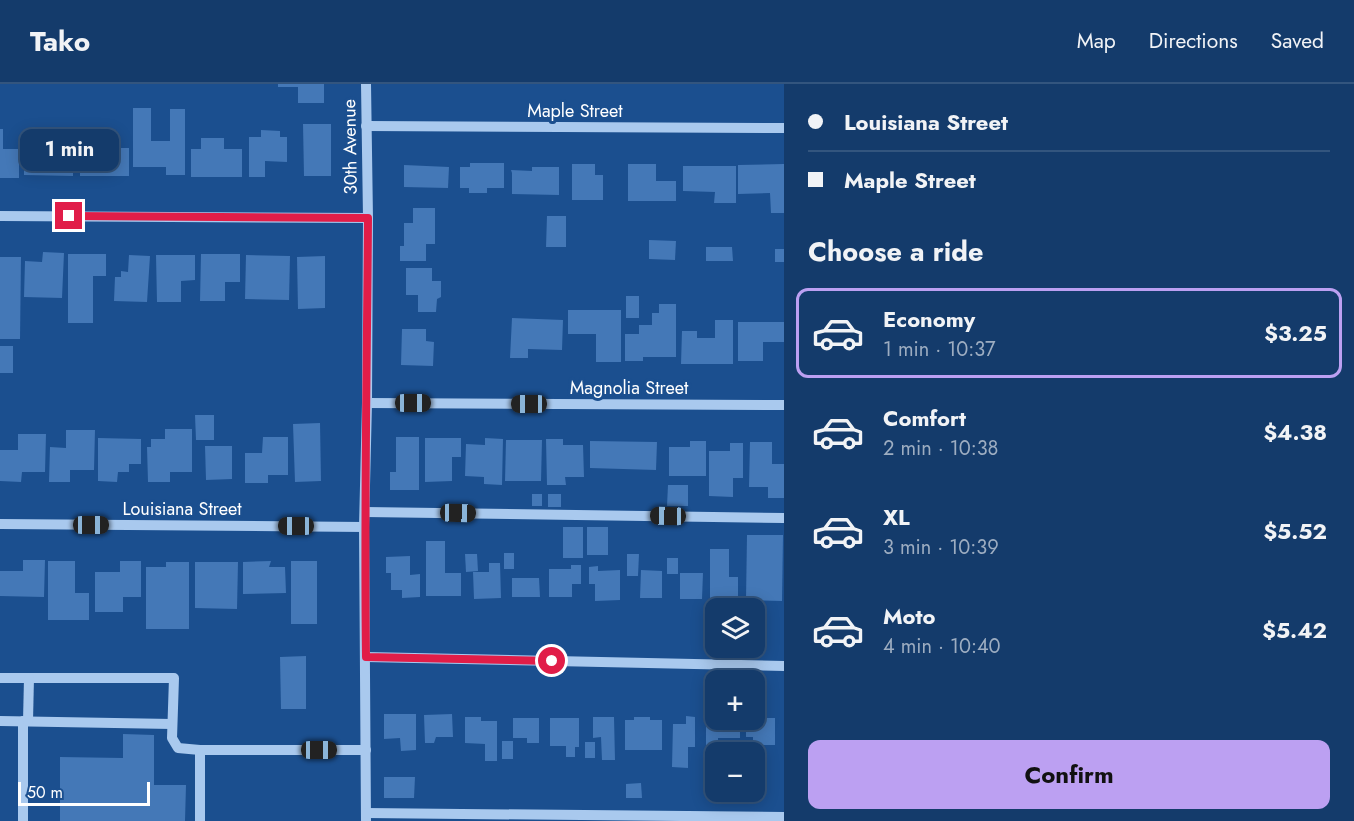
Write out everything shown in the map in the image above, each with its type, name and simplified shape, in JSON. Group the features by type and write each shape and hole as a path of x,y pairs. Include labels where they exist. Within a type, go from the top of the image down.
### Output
{"street":[{"name":"30th Avenue","path":"366,84 368,218 364,527 366,817"},
{"name":"Maple Street","path":"366,126 784,128"},
{"path":"0,216 368,218"},
{"name":"Magnolia Street","path":"367,403 784,405"},
{"path":"365,512 784,518"},
{"name":"Louisiana Street","path":"0,524 364,527"},
{"path":"366,657 784,666"},
{"path":"0,678 174,678 172,738 178,748 366,750"},
{"path":"23,821 29,678"},
{"path":"0,721 172,724"},
{"path":"200,750 200,821"},
{"path":"366,817 784,817"}],"building":[{"path":"278,84 324,84 324,103 298,103 298,87 278,87"},
{"path":"133,108 151,108 151,141 170,141 170,109 185,109 185,175 166,175 166,167 133,167"},
{"path":"303,124 331,124 331,176 304,176"},
{"path":"0,129 3,129 3,149 19,149 19,178 0,178"},
{"path":"261,130 280,131 280,137 287,137 287,162 265,161 265,177 249,177 249,137 261,137"},
{"path":"201,138 224,138 224,149 242,149 242,177 191,177 191,149 201,149"},
{"path":"24,147 73,147 73,176 24,175"},
{"path":"80,148 129,148 129,176 80,176"},
{"path":"470,163 504,163 504,188 487,188 487,193 469,193 469,188 460,188 460,167 470,167"},
{"path":"572,164 595,164 595,175 603,175 603,200 572,200"},
{"path":"628,164 656,164 656,181 676,181 676,201 628,201"},
{"path":"784,164 784,213 771,213 770,193 738,194 738,165"},
{"path":"404,165 449,167 448,188 404,187"},
{"path":"683,166 736,166 736,203 714,203 715,192 683,191"},
{"path":"532,167 559,167 559,195 512,194 511,170 532,171"},
{"path":"413,208 435,208 435,244 426,244 426,261 400,261 400,246 404,246 404,223 413,223"},
{"path":"547,216 566,216 566,247 546,247"},
{"path":"649,240 676,241 675,260 649,259"},
{"path":"706,247 732,247 733,261 706,261"},
{"path":"775,249 784,249 784,262 775,262"},
{"path":"43,252 64,253 62,298 24,297 25,261 42,262"},
{"path":"68,254 106,254 106,276 93,276 93,323 68,323"},
{"path":"201,254 240,254 240,282 225,282 225,301 200,301"},
{"path":"129,255 150,256 147,302 114,301 115,277 121,277 121,271 128,272"},
{"path":"156,255 195,255 195,280 181,281 181,302 157,302"},
{"path":"246,255 290,256 289,300 245,299"},
{"path":"325,256 325,308 298,309 297,257"},
{"path":"0,257 21,257 20,339 0,339"},
{"path":"406,268 432,268 432,281 441,281 441,297 437,299 436,312 418,312 418,295 406,295"},
{"path":"626,296 639,296 639,318 626,318"},
{"path":"659,304 676,304 676,357 643,357 643,361 625,361 625,334 639,334 639,325 652,325 652,313 659,313"},
{"path":"568,310 621,310 621,362 596,362 596,334 568,334"},
{"path":"512,318 563,320 562,350 528,349 528,358 510,358"},
{"path":"715,320 733,320 733,364 681,364 682,331 697,331 697,338 715,338"},
{"path":"738,322 784,322 784,342 763,342 763,361 738,361"},
{"path":"402,329 426,329 426,341 434,342 433,366 401,365"},
{"path":"0,346 13,346 13,373 0,373"},
{"path":"195,415 214,415 214,440 196,440"},
{"path":"320,423 321,481 295,482 293,424"},
{"path":"165,429 192,429 192,472 170,472 170,482 148,482 147,447 151,447 151,439 165,439"},
{"path":"66,430 95,430 94,470 70,470 70,482 49,482 50,447 66,448"},
{"path":"18,434 46,434 45,472 22,472 21,482 0,481 0,450 18,450"},
{"path":"263,437 288,437 288,475 268,475 268,483 245,483 245,453 262,453"},
{"path":"396,437 419,437 419,490 390,490 390,472 396,472"},
{"path":"98,438 141,439 141,464 129,464 129,472 118,472 117,482 98,481"},
{"path":"425,438 461,438 461,457 452,457 452,481 425,482"},
{"path":"485,438 503,439 502,485 484,484 484,477 465,476 466,444 485,445"},
{"path":"546,439 563,439 563,445 583,445 584,477 565,477 566,485 547,485"},
{"path":"506,440 542,440 541,481 505,481"},
{"path":"590,441 657,442 656,470 590,468"},
{"path":"690,441 706,441 706,476 669,476 669,447 690,447"},
{"path":"750,442 772,442 772,464 784,464 784,498 768,498 768,487 749,487"},
{"path":"730,443 743,443 743,478 733,478 733,497 709,496 709,451 730,451"},
{"path":"205,446 232,446 232,479 206,480"},
{"path":"668,485 688,485 688,506 667,506"},
{"path":"532,494 542,494 542,506 532,506"},
{"path":"548,494 561,494 561,507 548,507"},
{"path":"563,527 583,527 583,558 563,558"},
{"path":"587,527 608,527 608,555 587,555"},
{"path":"747,535 783,535 782,601 746,598"},
{"path":"426,541 445,541 445,573 461,573 461,596 426,596"},
{"path":"710,549 729,549 729,577 738,577 738,598 710,598"},
{"path":"504,553 514,553 514,569 504,569"},
{"path":"465,554 477,554 478,571 466,572"},
{"path":"627,554 639,554 638,576 627,576"},
{"path":"410,556 410,575 420,574 420,597 402,598 402,590 391,590 391,573 386,573 386,557"},
{"path":"667,558 678,558 678,574 667,574"},
{"path":"23,560 45,560 44,597 0,596 0,571 23,571"},
{"path":"48,561 75,561 75,593 89,593 89,620 48,620"},
{"path":"120,561 141,561 141,597 123,597 123,612 95,612 95,572 120,572"},
{"path":"271,561 269,567 285,567 286,593 243,594 243,562"},
{"path":"291,561 317,561 317,624 291,624"},
{"path":"166,562 189,562 189,629 146,629 146,567 166,567"},
{"path":"195,562 238,562 237,609 195,608"},
{"path":"489,563 500,563 501,598 474,599 473,572 489,572"},
{"path":"571,565 581,565 581,584 572,584 572,597 549,597 549,569 571,569"},
{"path":"598,566 598,571 620,570 620,600 595,601 595,584 589,584 589,567"},
{"path":"641,570 662,571 662,598 640,598"},
{"path":"680,573 703,573 702,599 680,599"},
{"path":"512,578 539,578 540,597 512,597"},
{"path":"306,656 306,709 281,709 280,657"},
{"path":"384,714 416,714 416,750 401,751 400,738 384,739"},
{"path":"452,714 453,737 436,737 434,743 425,743 424,715"},
{"path":"686,716 695,717 695,747 688,747 688,768 672,767 673,724 686,724"},
{"path":"465,717 481,717 481,721 497,721 497,761 485,761 485,744 465,743"},
{"path":"593,717 614,717 615,760 602,760 601,737 593,738"},
{"path":"634,717 662,720 662,750 625,750 625,720 634,720"},
{"path":"513,718 539,718 539,743 527,743 527,738 513,738"},
{"path":"550,718 579,718 579,747 575,747 575,757 566,757 566,746 550,746"},
{"path":"765,718 775,718 775,745 753,742 753,737 746,737 746,730 765,730"},
{"path":"706,730 740,730 740,738 718,738 718,742 706,742"},
{"path":"123,734 154,735 154,785 186,785 185,821 60,821 60,757 123,758"},
{"path":"502,741 513,741 513,759 502,759"},
{"path":"585,742 595,742 595,758 585,758"},
{"path":"384,777 415,777 414,798 384,798"},
{"path":"641,783 642,798 626,798 626,784"}],"route":[{"path":"69,216 368,218 364,527 366,657 552,661"}]}
